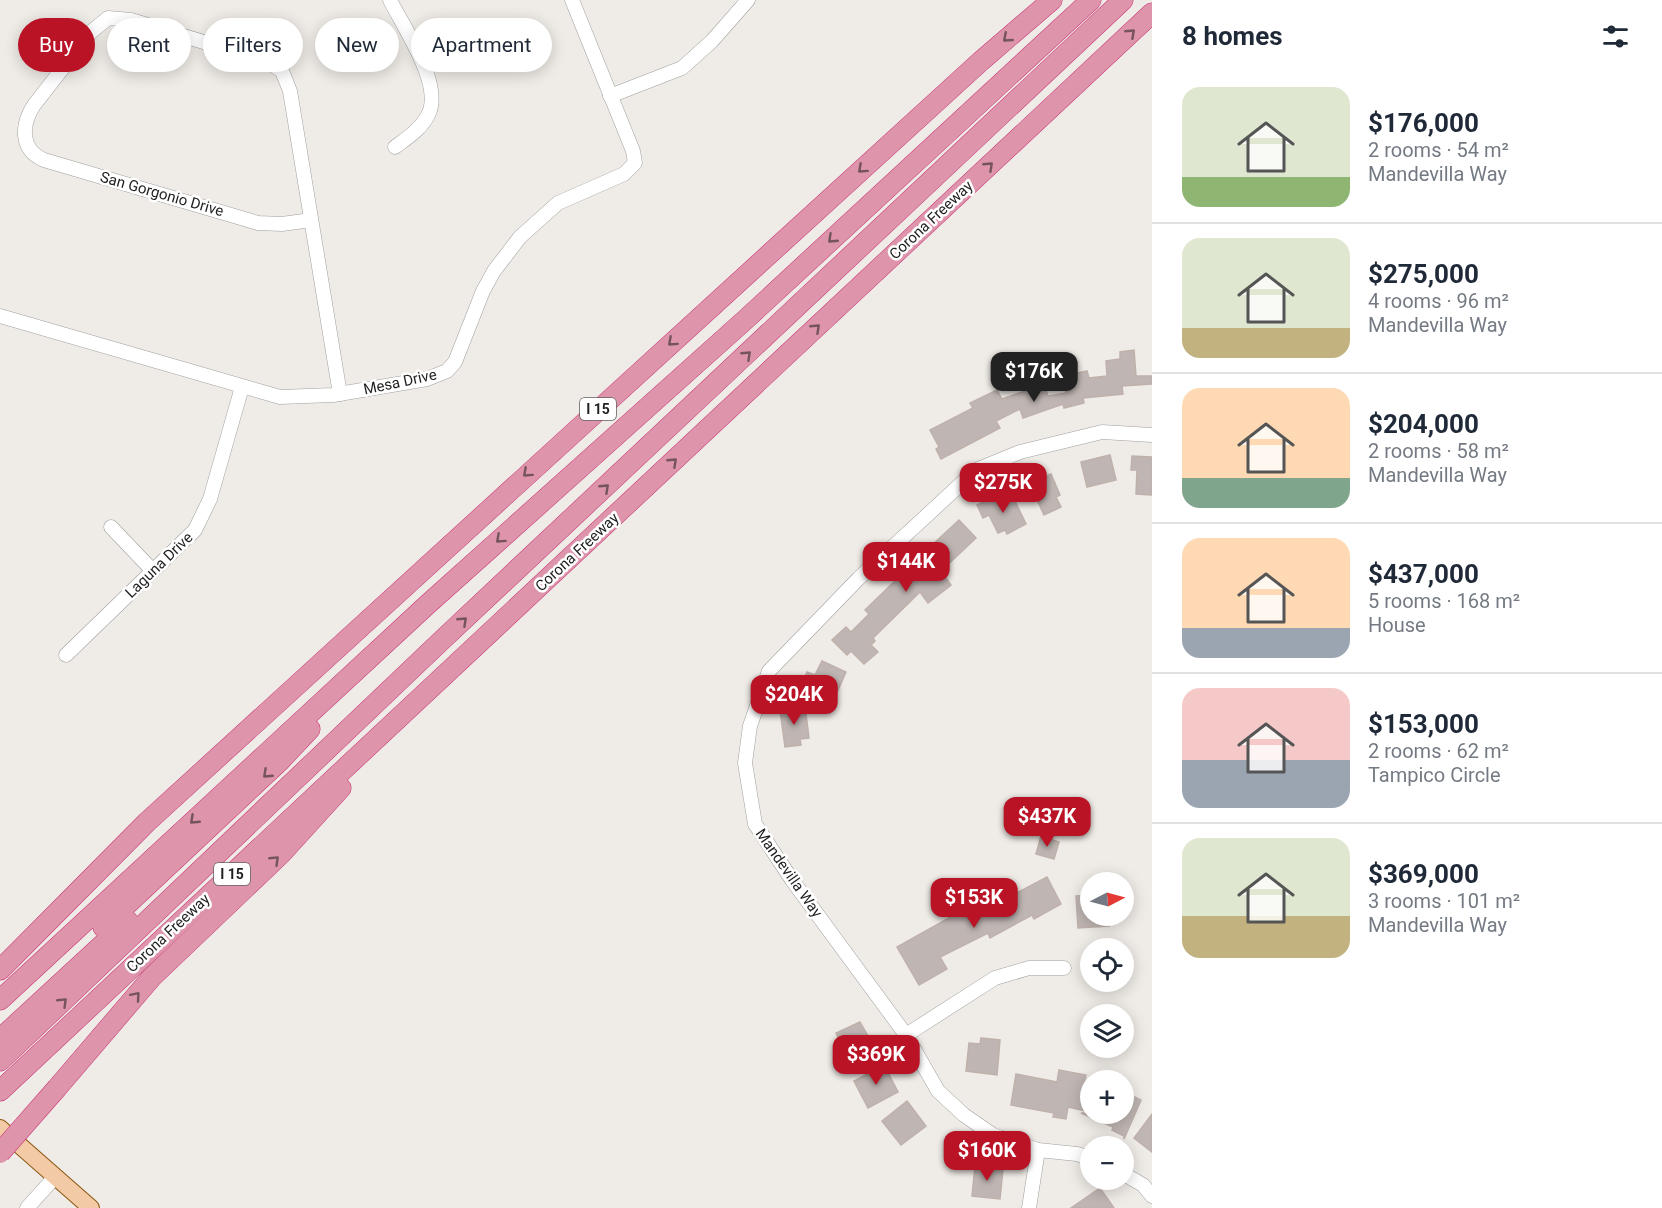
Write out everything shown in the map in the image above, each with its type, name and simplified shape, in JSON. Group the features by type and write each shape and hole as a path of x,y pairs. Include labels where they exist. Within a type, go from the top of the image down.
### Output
{"highway":[{"name":"I 15","path":"0,970 147,822 459,535 981,61 1052,0"},
{"path":"0,1000 422,609 745,320 1091,0"},
{"path":"6,1035 441,641 1123,0"},
{"name":"Corona Freeway","path":"0,1090 1152,13"},
{"path":"0,1061 6,1035 280,761 422,609"},
{"path":"0,1153 153,977 281,854 432,688"},
{"path":"0,951 147,822"}],"main road":[{"path":"0,1128 91,1208"}],"street":[{"path":"390,0 429,78 433,100 430,114 420,127 395,147"},
{"path":"572,0 610,96 682,68 703,50 748,0"},
{"name":"San Gorgonio Drive","path":"108,18 131,20 267,61 284,74 289,86 311,220 271,224 247,219 44,160 33,154 25,138 25,125 34,105 91,32 108,18"},
{"name":"Mesa Drive","path":"0,316 242,387 287,397 340,394 427,379 447,371 461,351 473,314 494,271 520,237 558,203 632,168 635,163 634,154 610,96"},
{"path":"311,220 340,394"},
{"name":"Laguna Drive","path":"66,655 185,542 202,517 242,387"},
{"name":"Mandevilla Way","path":"1080,1155 1038,1150 993,1135 964,1115 938,1091 906,1035 792,880 755,824 745,763 750,726 769,671 859,578 976,470 1020,452 1102,432 1152,435"},
{"path":"111,528 153,572"},
{"path":"906,1035 995,978 1029,968 1064,968"},
{"path":"1029,1208 1038,1150"},
{"path":"27,1208 55,1177"},
{"path":"1134,1180 1143,1185 1152,1196"}],"building":[{"path":"1134,350 1136,376 1152,376 1152,384 1122,386 1123,394 1083,398 1084,403 1064,408 1063,404 1023,418 1020,409 996,421 1000,428 941,459 936,449 939,447 930,430 973,408 970,403 997,390 1002,399 1044,384 1048,396 1066,393 1063,376 1087,371 1089,378 1107,376 1106,361 1120,359 1120,352"},
{"path":"1110,455 1116,480 1087,487 1081,462"},
{"path":"1132,456 1152,457 1152,495 1136,494 1137,470 1131,470"},
{"path":"1037,473 1040,479 1051,474 1060,495 1056,497 1061,507 1044,515 1033,491 1027,494 1021,481"},
{"path":"994,496 996,501 1005,497 1006,500 1013,497 1026,524 1007,534 1005,530 998,533 989,515 983,518 977,505"},
{"path":"959,520 976,538 941,571 951,585 928,603 920,592 873,638 875,641 871,645 878,652 864,664 851,651 847,655 832,640 846,627 851,632 869,614 865,610 899,577 897,575 913,564 916,568 938,552 932,545"},
{"path":"822,661 846,672 834,699 816,691 813,696 799,690 807,672 815,675"},
{"path":"805,706 809,738 800,739 801,745 785,747 780,710"},
{"path":"1041,836 1059,842 1054,859 1036,854"},
{"path":"1047,877 1061,904 1034,919 1032,915 990,938 988,933 940,957 947,969 919,985 897,947 963,910 967,919"},
{"path":"1076,896 1080,896 1080,926 1109,926 1078,928"},
{"path":"860,1022 875,1048 850,1061 836,1033"},
{"path":"981,1038 1000,1040 997,1075 966,1071 969,1043 980,1044"},
{"path":"884,1065 898,1092 868,1108 854,1081"},
{"path":"1059,1070 1080,1074 1080,1110 1068,1107 1066,1119 1053,1117 1054,1113 1011,1105 1016,1074 1057,1082"},
{"path":"1134,1097 1141,1100 1134,1116"},
{"path":"907,1101 926,1126 901,1145 882,1121"},
{"path":"1152,1114 1152,1152 1134,1138"},
{"path":"1106,1124 1131,1124 1125,1136 1112,1130 1113,1127"},
{"path":"975,1166 1003,1169 1000,1199 972,1196"},
{"path":"1097,1190 1101,1190 1114,1208 1071,1208"}]}
